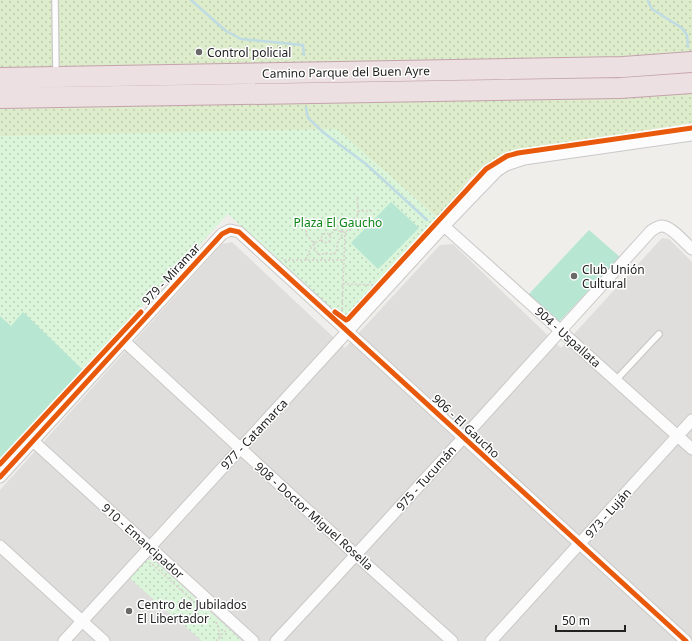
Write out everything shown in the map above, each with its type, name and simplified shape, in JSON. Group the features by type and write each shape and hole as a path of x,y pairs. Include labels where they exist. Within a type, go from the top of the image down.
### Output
{"highway":[{"name":"Camino Parque del Buen Ayre","path":"0,78 623,67 692,62"},
{"name":"Camino Parque del Buen Ayre","path":"0,98 620,88 692,83"}],"street":[{"name":"977 - Catamarca","path":"64,641 490,177 506,165 516,161 692,136"},
{"name":"904 - Uspallata","path":"444,226 692,449"},
{"name":"975 - Tucumán","path":"276,641 561,331 650,231 657,227 663,226 669,228 692,249"},
{"name":"906 - El Gaucho","path":"230,230 239,232 686,641"},
{"name":"979 - Miramar","path":"0,477 222,234 230,230"},
{"name":"908 - Doctor Miguel Rosella","path":"124,341 240,449 452,641"},
{"name":"973 - Luján","path":"491,641 692,420"},
{"name":"910 - Emancipador","path":"33,441 253,641"},
{"path":"0,546 104,641"}],"lane":[{"path":"55,0 56,76"},
{"path":"616,380 659,334"}],"path":[{"path":"341,231 342,236 338,241 337,251 333,254 326,253 322,255 318,254 314,250 314,243 306,234 306,228 310,225 328,224 337,230 341,231 345,232 355,226 358,211 357,196"},
{"path":"358,211 374,211"},
{"path":"321,240 327,242 333,231 337,230"},
{"path":"342,319 345,232"},
{"path":"306,260 314,243 321,240 323,235 326,234 329,236"},
{"path":"276,260 283,262 306,260 344,260"},
{"path":"343,284 379,286"},
{"path":"374,291 379,286"},
{"path":"337,314 342,319"},
{"path":"147,563 151,563 198,606"},
{"path":"216,622 220,633 219,641"},
{"path":"216,641 228,628"}],"shaded area":[{"path":"662,238 669,239 692,262 692,641 0,641 0,490 222,244 232,242 345,348 440,245 453,244 561,348"}],"green space":[{"path":"0,0 692,0 692,123 511,151 497,158 470,178 441,221 371,159 227,209 0,310"},
{"name":"Plaza El Gaucho","path":"337,129 441,221 352,318 338,316 228,214 83,370 23,313 11,326 0,316 0,136"},
{"path":"391,202 419,228 378,269 351,243"},
{"name":"Club Unión Cultural","path":"589,230 620,257 558,323 528,295"},
{"path":"23,312 83,370 0,461 0,316 11,326"},
{"path":"147,560 154,560 242,641 202,641 129,578"}],"waterway":[{"path":"191,0 226,31 241,39 303,45 304,55"},
{"path":"648,1 652,9 682,28 687,35 688,47"},
{"path":"306,108 308,118 324,133 366,164 427,220"}],"cycle path":[{"path":"335,312 346,320 348,319 486,169 507,156 518,153 692,128"},
{"path":"0,477 222,234 230,230 239,232 686,641"},
{"path":"0,464 141,312"}],"place":[{"name":"Control policial","path":"199,52"},
{"name":"Club Unión Cultural","path":"574,276"},
{"name":"Centro de Jubilados El Libertador","path":"129,611"}]}
